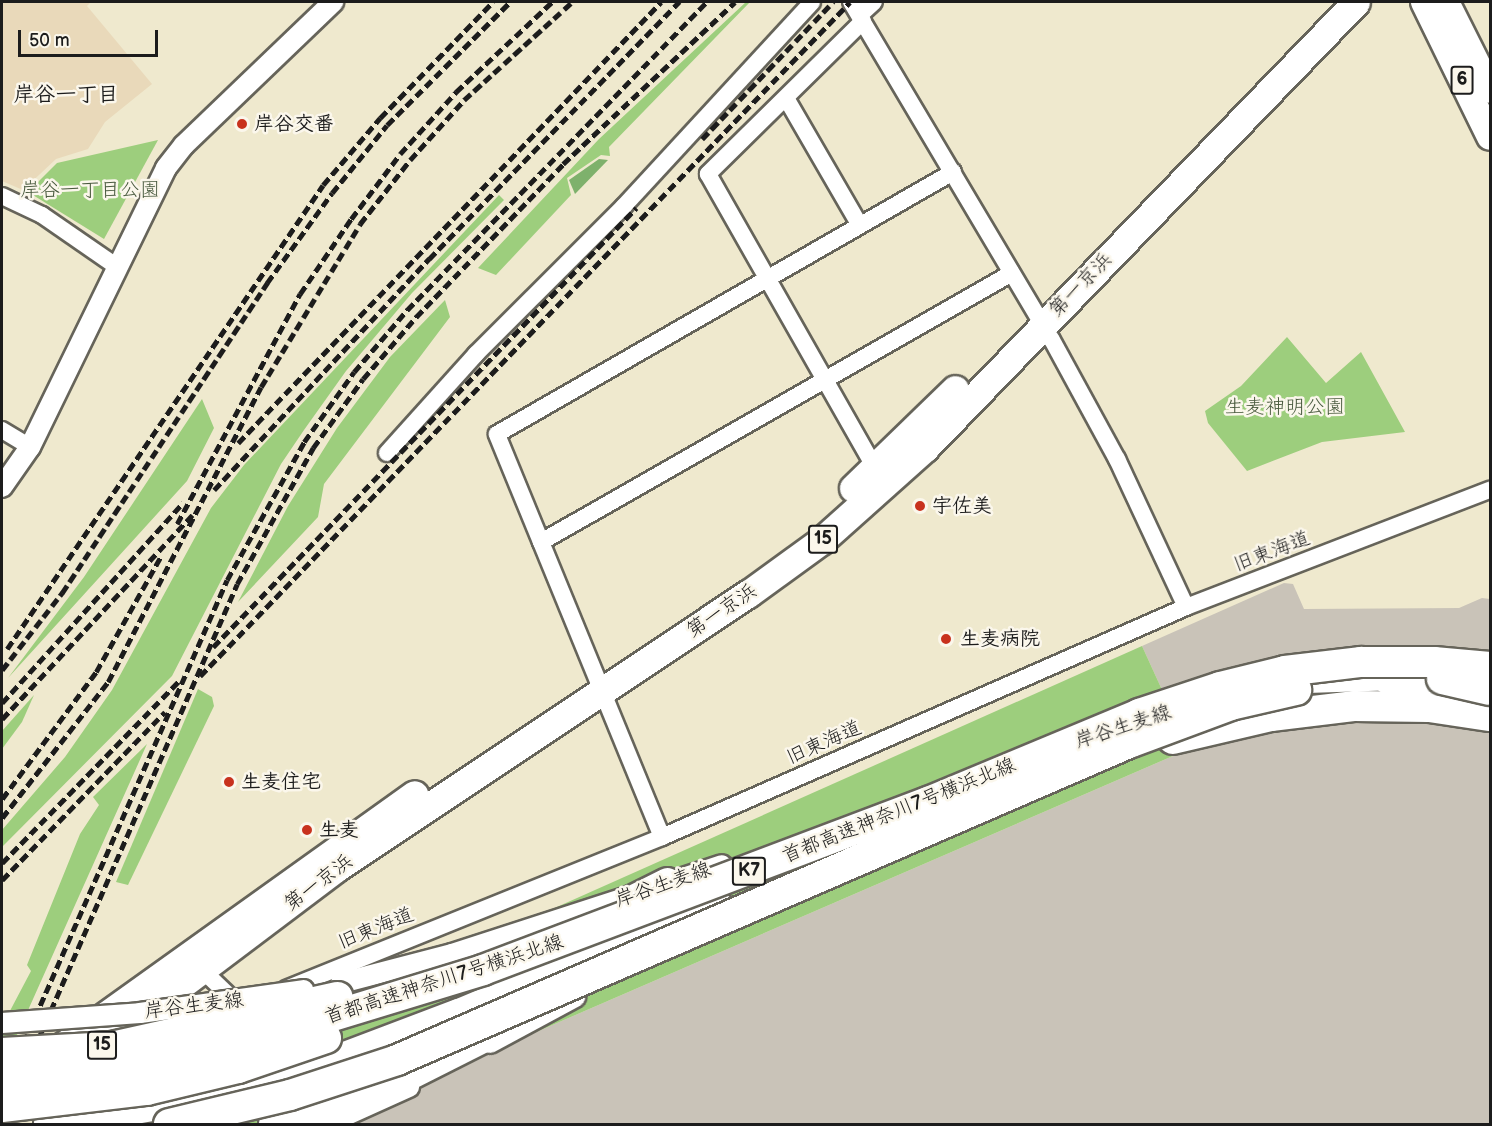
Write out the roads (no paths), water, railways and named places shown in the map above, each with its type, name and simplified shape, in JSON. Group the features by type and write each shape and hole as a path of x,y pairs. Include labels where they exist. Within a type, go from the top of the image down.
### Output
{"highway":[{"name":"第一京浜","path":"2,1118 196,964 346,839 821,541 925,448 1037,319 1332,2"},
{"name":"第一京浜","path":"598,682 803,532 875,468 1037,319 1356,2"},
{"name":"首都高速神奈川7号横浜北線","path":"2,1085 130,1067 287,1030 483,969 697,891 1181,698 1249,679 1333,665 1422,662 1491,667"},
{"path":"1181,698 1285,677 1351,672 1442,679 1491,687"},
{"name":"首都高速神奈川7号横浜北線","path":"169,1125 232,1112 344,1079 452,1038 1210,712 1312,687 1388,679 1491,687"},
{"path":"1388,679 1491,679"},
{"path":"915,837 1125,754 1215,727 1355,706 1430,707 1491,716"},
{"path":"49,1125 203,1097 329,1063 459,1014 809,870"},
{"path":"2,1107 147,1090 285,1053 496,968 668,883"},
{"path":"2,1053 112,1047 346,995 477,962 697,891"},
{"path":"274,1125 407,1076 645,955"},
{"name":"第一京浜","path":"2,1085 196,964"}],"main road":[{"name":"6","path":"1413,2 1439,7 1491,90"},
{"name":"6","path":"1439,7 1491,137"}],"street":[{"path":"2,487 30,447 116,266 166,168 184,145 333,2"},
{"path":"387,453 476,354 624,206 813,2"},
{"path":"874,2 858,13 786,98 708,174 875,468"},
{"path":"858,13 1012,273 1117,459 1186,607"},
{"path":"786,98 859,224"},
{"path":"662,837 497,434 953,172"},
{"path":"2,196 42,214 116,266"},
{"path":"541,542 1012,273"},
{"path":"2,430 30,447"},
{"name":"旧東海道","path":"196,964 241,1007 662,837 1186,607 1491,490"},
{"name":"岸谷生麦線","path":"2,1023 213,1004 340,983 483,945 1204,701 1278,686 1348,680 1491,687"},
{"name":"岸谷生麦線","path":"327,1125 380,1102 809,870 1127,748 1225,717 1347,702 1491,708"}],"railway":[{"path":"7,649 323,185 380,118 493,2"},
{"path":"2,670 62,593 267,283 332,193 387,125 510,2"},
{"path":"177,524 300,294 351,219 400,154 456,92 552,2"},
{"path":"2,818 108,682 261,387 360,224 410,160 464,100 572,2"},
{"path":"238,443 661,2"},
{"path":"214,490 429,259 679,2"},
{"path":"2,1092 227,580 304,442 354,372 407,310 706,2"},
{"path":"2,1122 237,584 313,448 363,379 416,317 563,164 735,2"},
{"path":"702,139 833,2"},
{"path":"200,676 850,2"},
{"path":"213,647 636,208"},
{"path":"2,703 183,503"},
{"path":"2,719 192,515"},
{"path":"2,799 96,672 161,556"},
{"path":"2,863 179,681"},
{"path":"2,880 165,712"}],"place":[{"name":"岸谷交番","path":"242,124"},
{"name":"宇佐美","path":"920,506"},
{"name":"生麦病院","path":"946,639"},
{"name":"生麦住宅","path":"229,782"},
{"name":"生麦","path":"307,830"}],"district":[{"name":"岸谷一丁目","path":"66,95"}],"park label":[{"name":"岸谷一丁目公園","path":"90,190"},
{"name":"生麦神明公園","path":"1285,407"}]}
